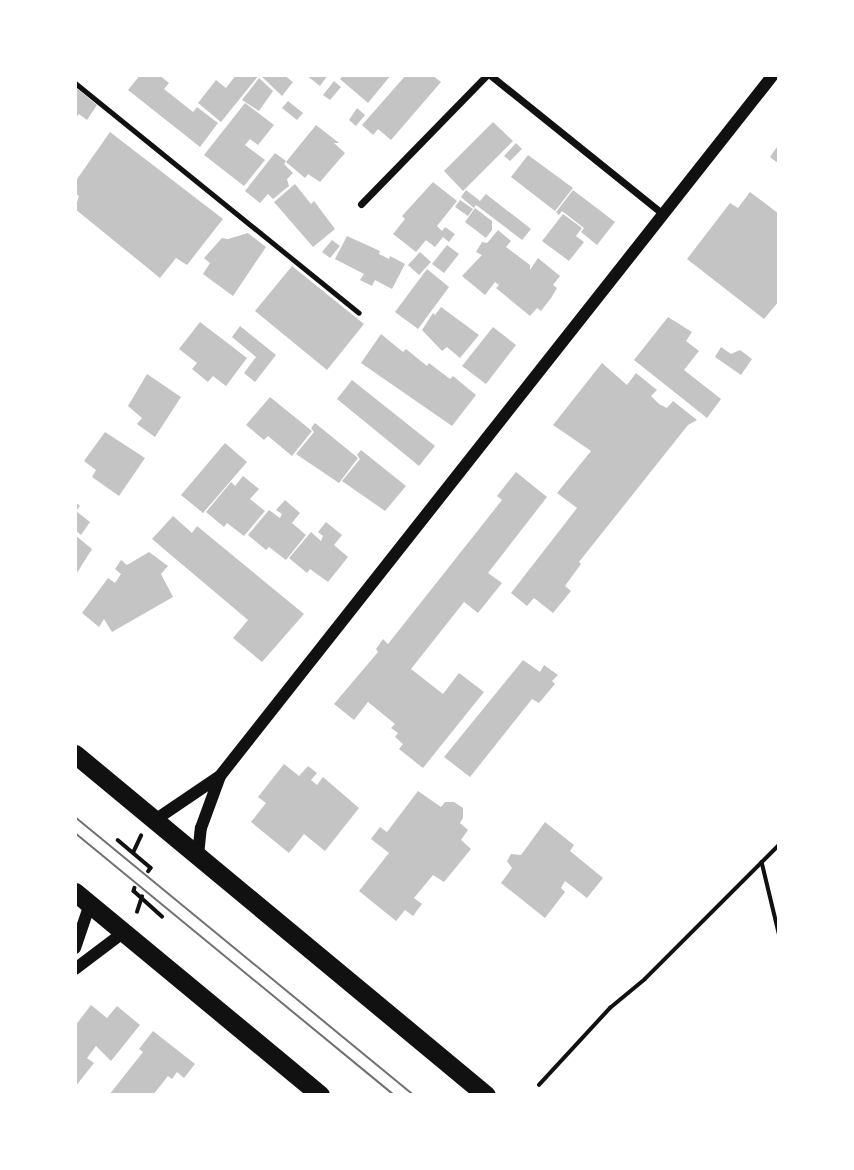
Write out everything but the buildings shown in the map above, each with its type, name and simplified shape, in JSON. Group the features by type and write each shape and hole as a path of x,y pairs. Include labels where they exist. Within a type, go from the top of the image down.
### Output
{"highway":[{"path":"75,754 486,1095"},
{"path":"83,898 320,1095"}],"street":[{"path":"361,204 489,75 664,215"},
{"path":"155,820 220,776 773,75"},
{"path":"198,855 201,828 220,776"},
{"path":"75,948 83,898"},
{"path":"75,969 124,932"}],"lane":[{"path":"75,83 359,313"}],"path":[{"path":"133,853 142,835"},
{"path":"118,841 152,867 149,871"},
{"path":"539,1085 610,1009 645,979 779,845"},
{"path":"762,862 779,933"},
{"path":"135,888 134,891 162,916"},
{"path":"137,912 142,897"}],"tram line":[{"path":"75,817 413,1095"},
{"path":"75,833 394,1095"}]}
